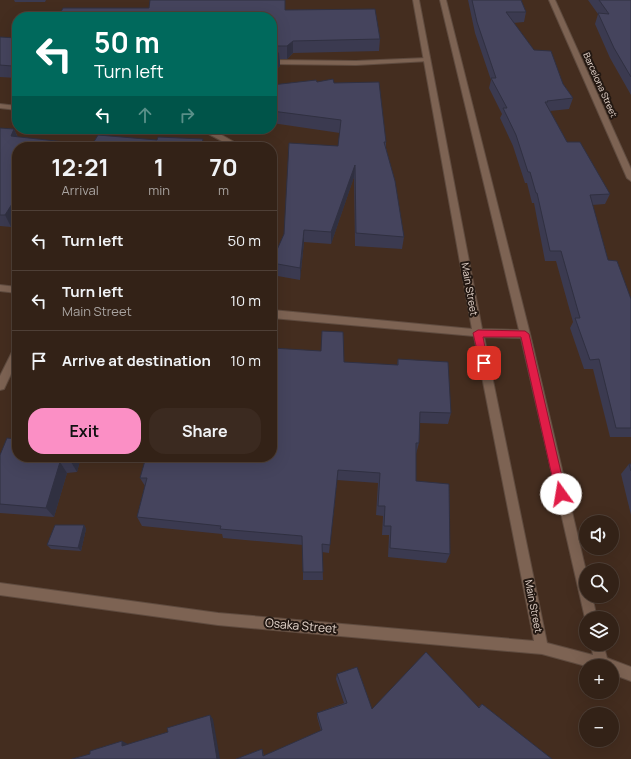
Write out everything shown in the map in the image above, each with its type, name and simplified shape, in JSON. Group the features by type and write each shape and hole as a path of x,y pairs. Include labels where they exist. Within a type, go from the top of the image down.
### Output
{"street":[{"name":"Main Street","path":"416,0 478,333 542,648"},
{"path":"443,0 525,334 579,567"},
{"name":"Barcelona Street","path":"552,0 631,178"},
{"path":"277,62 356,63 427,60"},
{"path":"0,106 12,107"},
{"path":"215,134 231,142"},
{"path":"0,288 12,289"},
{"path":"277,314 478,333 525,334"},
{"path":"0,386 12,361"},
{"name":"Osaka Street","path":"0,589 218,619 542,648 585,659"},
{"name":"Osaka Street","path":"619,669 631,674"}],"building":[{"path":"150,0 285,0 285,10 375,9 380,39 293,41 287,46 277,46 277,12 61,12 63,8 149,8"},
{"path":"472,0 521,0 526,12 506,12 534,50 551,51 563,84 573,98 545,102 567,142 580,142 610,194 590,195 608,260 617,261 631,299 631,428 616,428 599,359 590,360 575,318 580,318 561,251 550,251 537,193 530,172 528,172 516,135 503,108 507,108 491,78 496,78 477,22"},
{"path":"599,0 631,0 631,77 614,48 598,13 609,14"},
{"path":"0,37 12,38 12,66 0,65"},
{"path":"333,79 334,83 379,82 386,142 384,142 395,181 404,237 356,233 355,165 331,232 304,230 300,268 277,264 277,250 284,234 289,143 338,146 341,120 277,112 277,84 316,80 317,82"},
{"path":"0,128 12,129 11,136 65,142 12,142 12,204 5,215 0,215"},
{"path":"98,135 157,140 158,137 203,139 202,142 94,142"},
{"path":"322,331 343,332 344,362 398,365 398,359 448,362 451,413 420,412 419,443 416,443 416,481 449,484 450,554 390,548 391,526 384,526 385,506 378,506 380,473 338,470 330,545 322,544 323,572 303,572 302,536 220,529 221,526 137,517 147,478 140,478 145,462 277,462 277,348 321,351"},
{"path":"7,438 12,439 12,462 60,462 46,508 0,504 0,455"},
{"path":"55,525 84,525 78,548 47,545"},
{"path":"426,652 479,708 482,704 552,759 236,759 262,749 263,756 322,730 317,713 347,703 337,674 357,667 372,709"},
{"path":"210,715 217,759 72,759 90,754 90,751 122,741 122,746 168,732 167,728"}],"route":[{"path":"484,363 478,333 525,334 561,494"}]}
